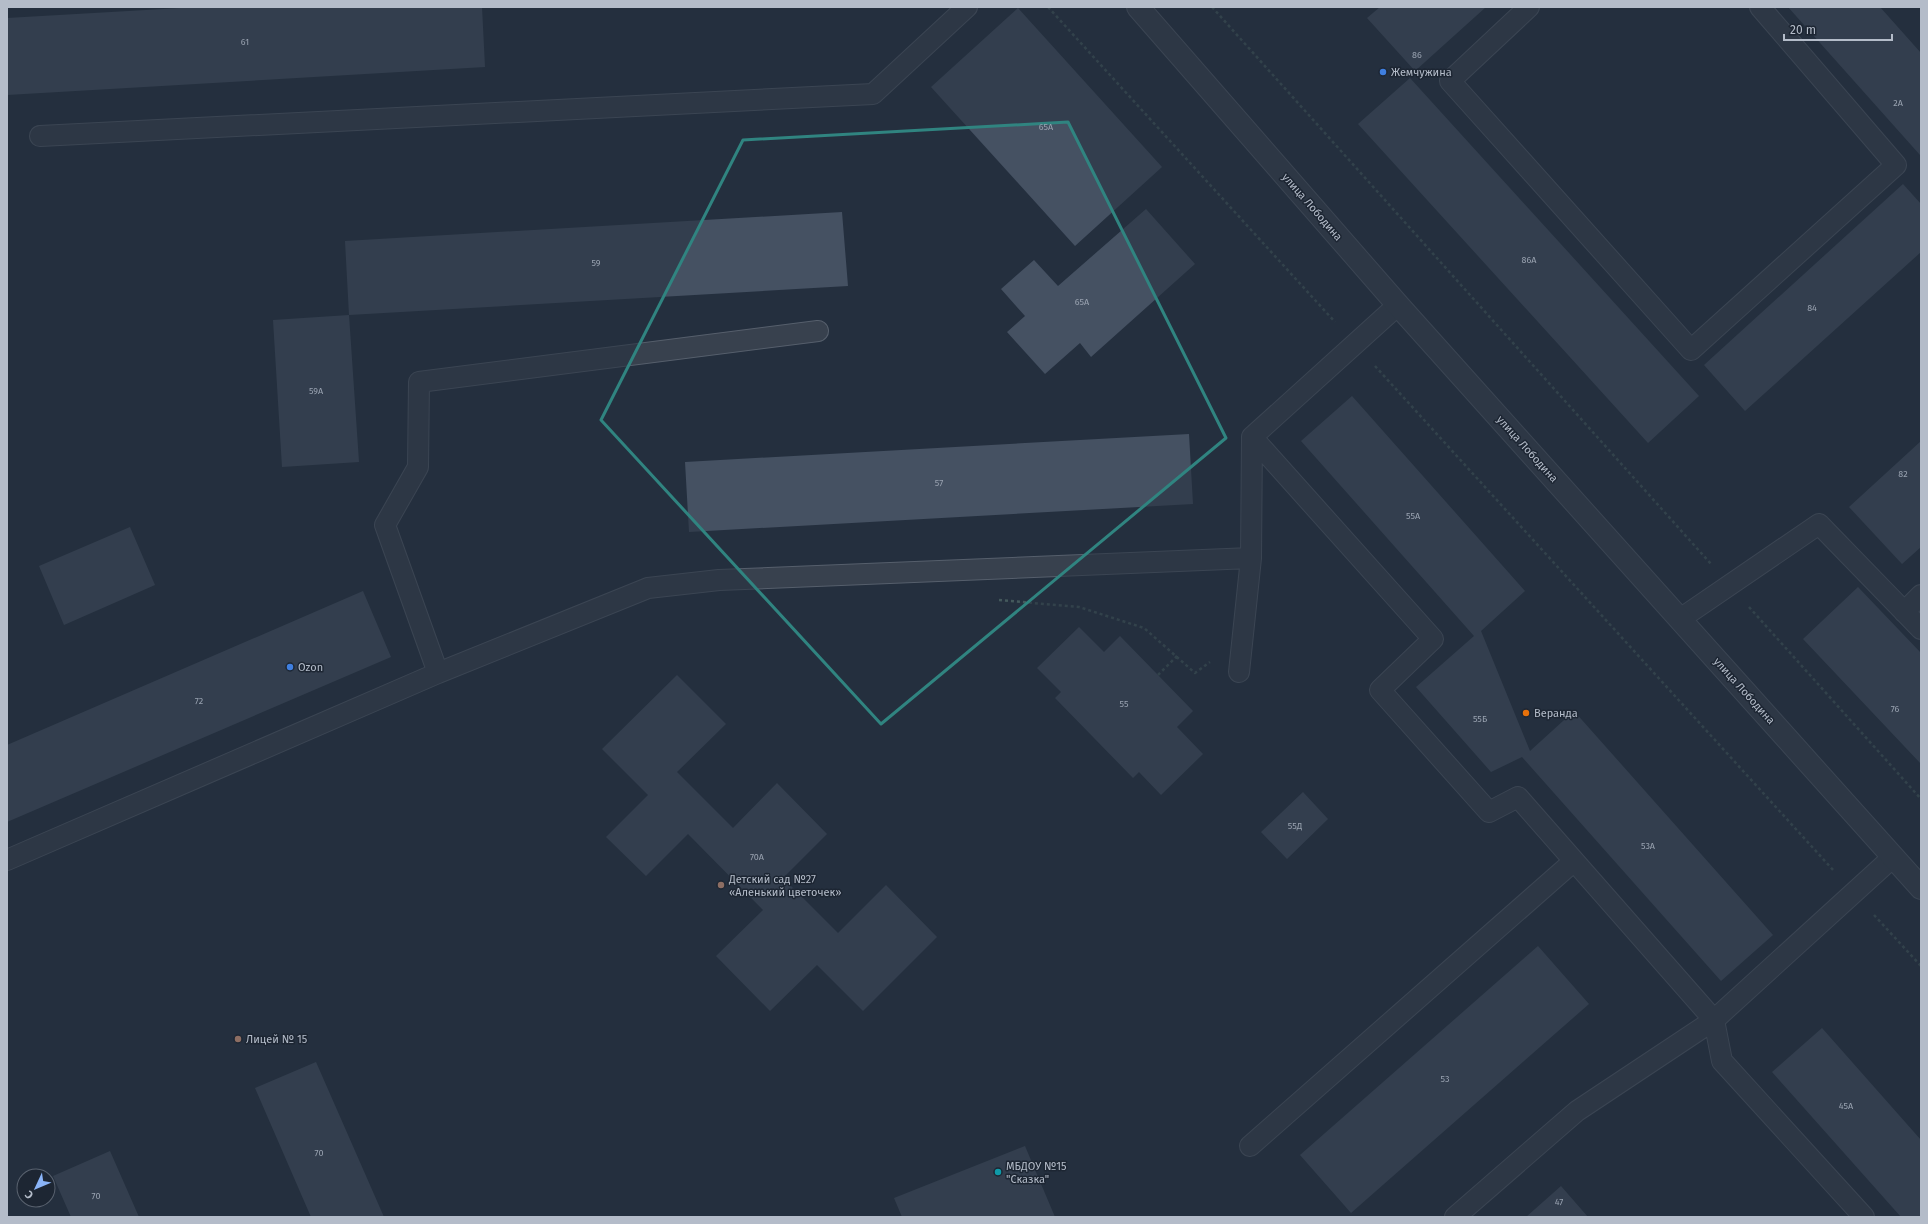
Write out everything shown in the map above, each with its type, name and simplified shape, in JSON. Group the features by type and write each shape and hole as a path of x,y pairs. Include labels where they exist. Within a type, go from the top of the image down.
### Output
{"street":[{"name":"улица Лободина","path":"1138,7 1398,305 1921,888"}],"lane":[{"path":"40,136 873,94 967,7"},
{"path":"1529,7 1450,80 1691,350 1896,165 1760,7"},
{"path":"1239,672 1251,558 1252,437 1398,305"},
{"path":"438,673 385,525 418,467 419,382 818,331"},
{"path":"1252,437 1433,639 1380,690 1488,812 1518,797 1714,1020 1722,1061 1864,1217"},
{"path":"1680,619 1819,524 1921,630"},
{"path":"7,860 438,673 648,588 719,580 1251,558"},
{"path":"1904,612 1921,595"},
{"path":"1455,1217 1577,1112 1714,1020 1893,857"},
{"path":"1250,1146 1574,861"}],"path":[{"path":"1048,7 1921,966"},
{"path":"1212,7 1921,799"},
{"path":"992,599 1079,608 1144,628 1195,672 1242,640"},
{"path":"1158,675 1177,656"}],"highlighted area":[{"path":"1068,122 1226,438 881,724 601,420 743,140"}],"building":[{"path":"198,7 482,7 485,67 7,95 7,18"},
{"path":"1380,7 1486,7 1415,71 1367,18"},
{"path":"1788,7 1880,7 1921,53 1920,155"},
{"path":"1018,8 1162,167 1075,246 931,87"},
{"path":"1410,78 1699,396 1648,443 1358,124"},
{"path":"1903,184 1921,204 1921,252 1745,411 1704,365"},
{"path":"1146,209 1195,264 1091,357 1080,343 1045,374 1007,332 1025,316 1001,289 1034,260 1058,286"},
{"path":"842,212 848,286 349,315 345,241"},
{"path":"349,315 359,462 282,467 273,320"},
{"path":"1352,396 1525,591 1481,631 1530,751 1574,711 1773,935 1721,981 1522,757 1491,772 1416,687 1474,636 1301,441"},
{"path":"1189,434 1193,504 689,532 685,462"},
{"path":"1921,441 1921,547 1902,564 1849,507"},
{"path":"130,527 155,585 64,625 39,566"},
{"path":"1858,587 1921,653 1921,764 1803,639"},
{"path":"363,591 391,657 7,822 7,745"},
{"path":"1079,627 1104,652 1120,636 1193,711 1177,727 1203,754 1161,795 1139,772 1133,778 1055,698 1061,692 1037,668"},
{"path":"677,675 726,724 677,772 733,828 777,783 827,834 783,878 838,933 886,885 937,937 863,1011 817,965 770,1011 716,956 763,910 688,834 646,876 606,837 648,795 602,749"},
{"path":"1303,792 1328,819 1287,859 1261,832"},
{"path":"1538,946 1589,1004 1351,1213 1300,1155"},
{"path":"1822,1028 1921,1140 1921,1217 1901,1217 1772,1072"},
{"path":"316,1062 384,1217 311,1217 255,1088"},
{"name":"МБДОУ №15 \"Сказка\"","path":"1025,1146 1055,1217 902,1217 894,1198"},
{"path":"110,1151 139,1217 71,1217 56,1183 56,1175"},
{"path":"1561,1186 1588,1217 1526,1217"}],"place":[{"name":"Жемчужина","path":"1383,72"},
{"name":"Ozon","path":"290,667"},
{"name":"Веранда","path":"1526,713"},
{"name":"Детский сад №27 «Аленький цветочек»","path":"721,885"},
{"name":"Лицей № 15","path":"238,1039"},
{"name":"МБДОУ №15 \"Сказка\"","path":"998,1172"}]}
